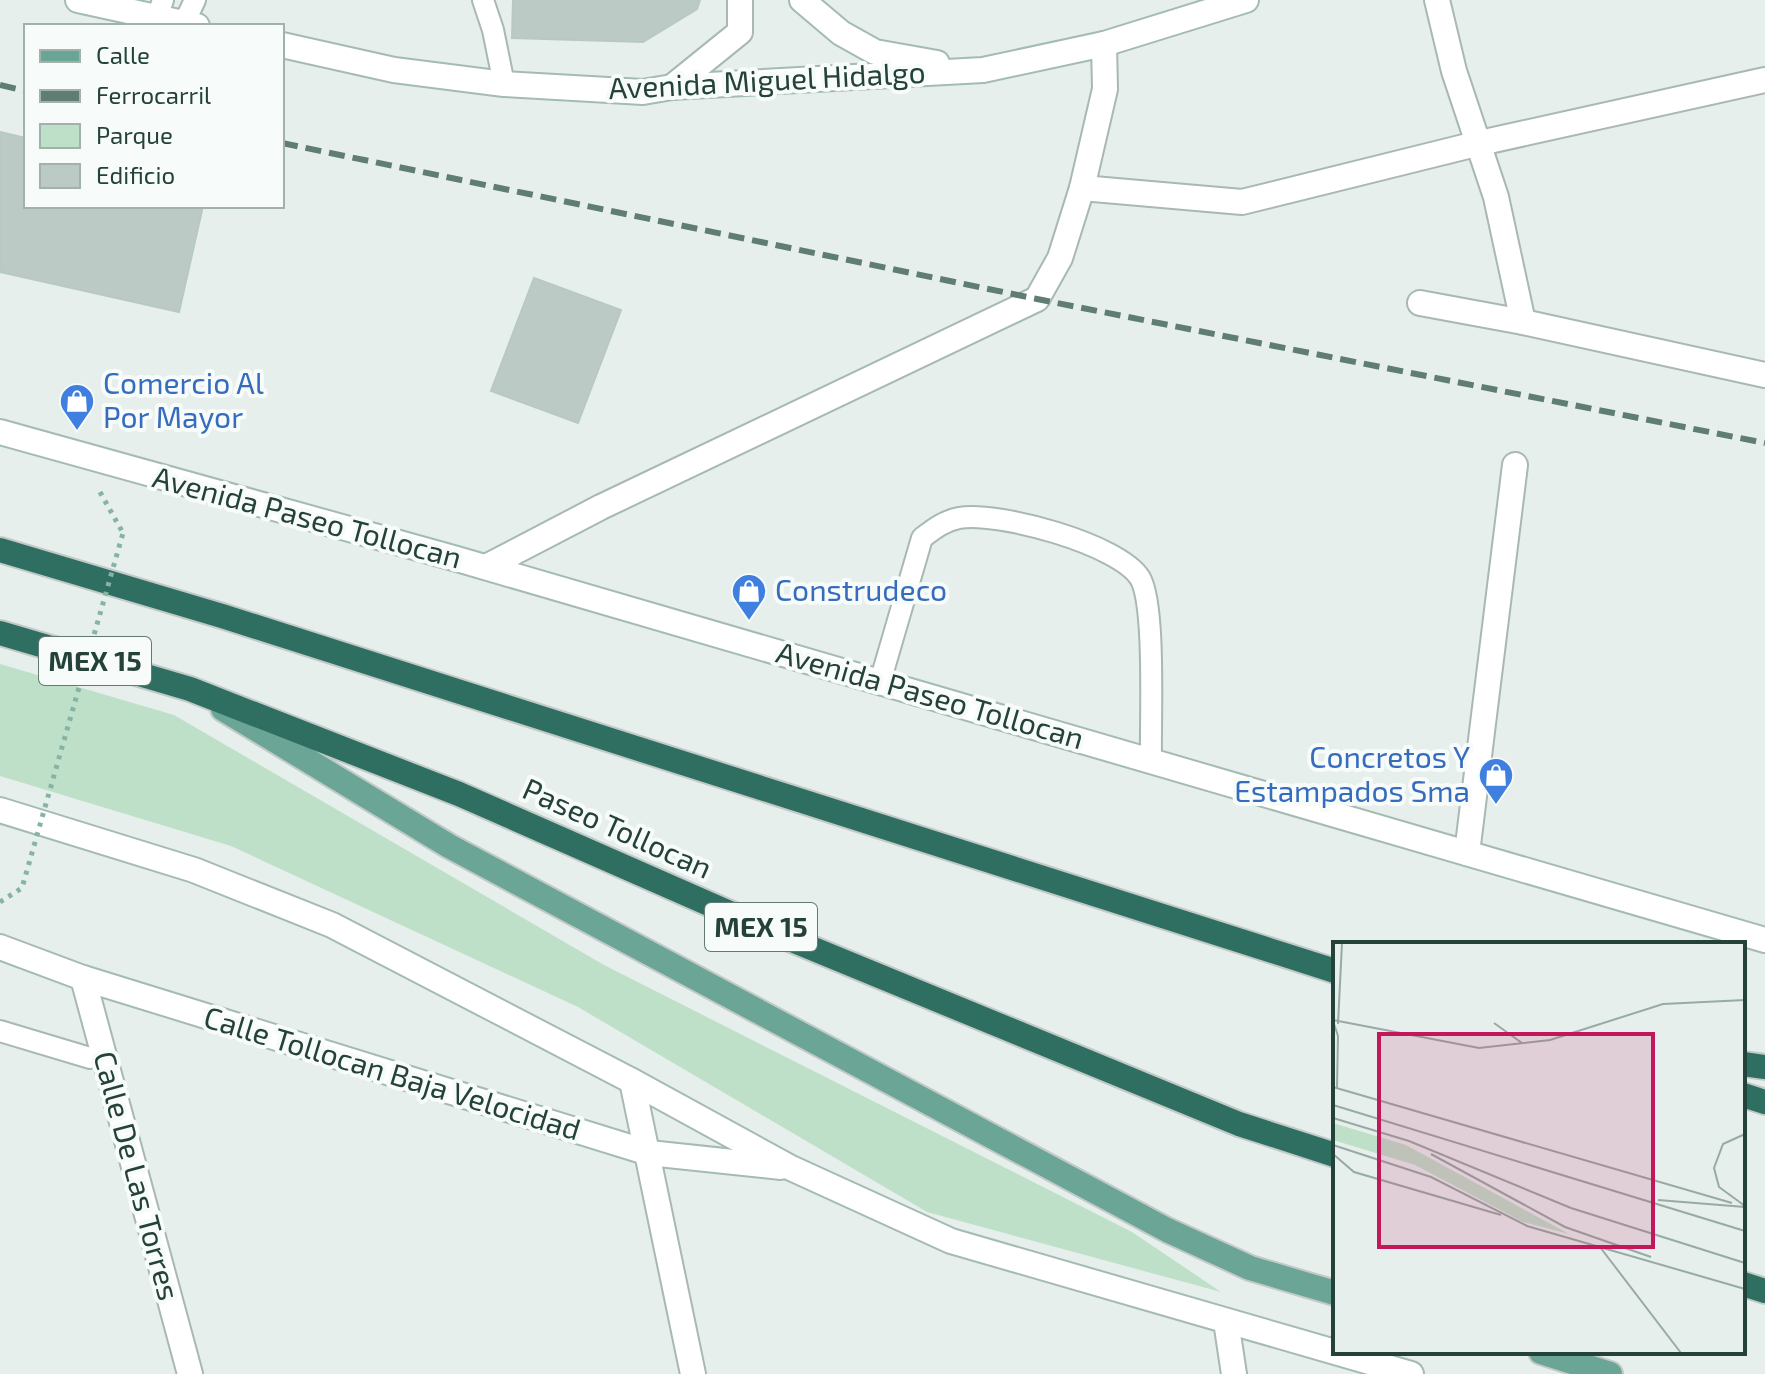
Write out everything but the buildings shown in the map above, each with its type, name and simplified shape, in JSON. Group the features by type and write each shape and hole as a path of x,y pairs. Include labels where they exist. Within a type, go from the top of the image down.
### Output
{"highway":[{"name":"MEX 15","path":"0,550 222,616 1333,970"},
{"name":"Paseo Tollocan","path":"0,633 190,689 459,794 782,936 1209,1112 1333,1154"},
{"path":"1745,1064 1765,1067"},
{"path":"1745,1096 1765,1102"},
{"path":"1745,1285 1765,1291"}],"main road":[{"path":"78,0 160,8 191,24"},
{"path":"672,87 740,32 740,0"},
{"path":"802,0 841,33 875,52 983,70"},
{"name":"Avenida Miguel Hidalgo","path":"284,45 394,70 504,84 643,92 672,87 983,70 1104,44 1246,0"},
{"path":"1437,0 1454,71 1496,197 1523,322"},
{"path":"486,567 601,507 1037,299 1060,258 1082,188 1105,89 1104,44"},
{"path":"1082,188 1242,202 1480,143 1765,80"},
{"path":"1420,303 1523,322 1765,375"},
{"name":"Avenida Paseo Tollocan","path":"0,432 486,567 1765,940"},
{"path":"1467,853 1515,465"},
{"path":"190,689 449,846 1167,1230 1250,1268 1333,1292"},
{"path":"0,810 194,870 332,925 632,1081 791,1168 951,1241 1333,1352"},
{"name":"Calle Tollocan Baja Velocidad","path":"0,947 83,978 649,1153 791,1168"},
{"name":"Calle De Las Torres","path":"83,978 190,1374"},
{"path":"632,1081 693,1374"},
{"path":"1226,1321 1234,1374"},
{"path":"1341,1354 1411,1374"},
{"path":"1547,1354 1610,1374"}],"lane":[{"path":"191,24 195,0"},
{"path":"483,0 493,30 504,84"},
{"path":"880,682 922,538 940,524 978,516 1064,534 1119,558 1140,578 1149,609 1151,760"},
{"path":"0,1031 90,1058"}],"path":[{"path":"0,902 22,888 123,533 99,490 103,462"}],"green space":[{"path":"0,664 174,715 604,965 1132,1232 1221,1292 927,1212 578,1007 231,846 0,776"}],"railway":[{"path":"0,85 24,91"},
{"path":"284,143 1037,299 1765,443"}],"place":[{"name":"Comercio Al Por Mayor","path":"77,432"},
{"name":"Construdeco","path":"749,622"},
{"name":"Concretos Y Estampados Sma","path":"1496,806"}]}
